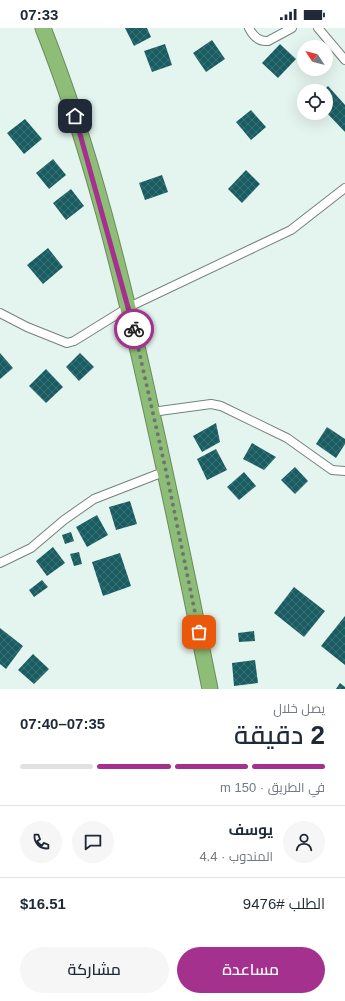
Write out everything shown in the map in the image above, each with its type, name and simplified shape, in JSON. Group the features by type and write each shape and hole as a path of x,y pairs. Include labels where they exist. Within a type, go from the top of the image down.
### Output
{"highway":[{"path":"43,28 80,131 129,307 166,471 210,689"}],"street":[{"path":"249,28 255,37 268,41 292,28"},
{"path":"318,28 345,60"},
{"path":"0,313 27,327 67,343 74,341 129,307 291,230 345,188"},
{"path":"152,412 211,404 221,406 287,438 332,470 345,471"},
{"path":"0,563 31,548 64,520 94,499 166,471"}],"building":[{"path":"125,28 147,28 151,37 134,46"},
{"path":"212,40 225,59 206,72 193,53"},
{"path":"165,44 172,65 152,72 144,51"},
{"path":"280,44 296,59 278,78 262,63"},
{"path":"333,92 345,105 345,132 333,119"},
{"path":"251,110 266,127 251,140 236,122"},
{"path":"25,119 42,139 24,154 7,133"},
{"path":"53,159 66,175 49,189 36,173"},
{"path":"246,170 260,184 242,203 228,189"},
{"path":"162,175 168,192 145,200 139,183"},
{"path":"71,189 84,206 66,220 53,203"},
{"path":"48,248 63,267 43,284 27,265"},
{"path":"0,353 13,368 0,379"},
{"path":"80,353 94,367 79,381 66,367"},
{"path":"46,369 63,387 46,403 29,386"},
{"path":"216,423 220,442 202,452 193,436"},
{"path":"327,427 345,439 345,444 336,458 316,444"},
{"path":"252,443 276,457 264,470 243,459"},
{"path":"216,449 227,470 207,480 197,459"},
{"path":"295,467 308,481 295,494 281,480"},
{"path":"244,472 256,486 239,500 227,487"},
{"path":"130,501 137,524 116,530 109,507"},
{"path":"97,515 108,535 87,547 76,527"},
{"path":"71,532 74,541 65,544 62,535"},
{"path":"53,547 65,563 47,576 36,561"},
{"path":"79,552 82,564 74,566 70,554"},
{"path":"120,553 131,586 103,596 92,562"},
{"path":"42,580 48,587 34,597 29,590"},
{"path":"294,587 325,611 304,637 274,613"},
{"path":"345,616 345,665 321,646"},
{"path":"0,628 23,646 6,669 0,664"},
{"path":"254,631 255,641 239,642 238,633"},
{"path":"33,654 49,669 34,684 18,670"},
{"path":"255,660 258,683 234,686 232,663"},
{"path":"340,683 345,687 345,689 336,689"}],"way so far":[{"path":"134,329 166,471 199,632"}],"route":[{"path":"75,116 134,329"}]}
